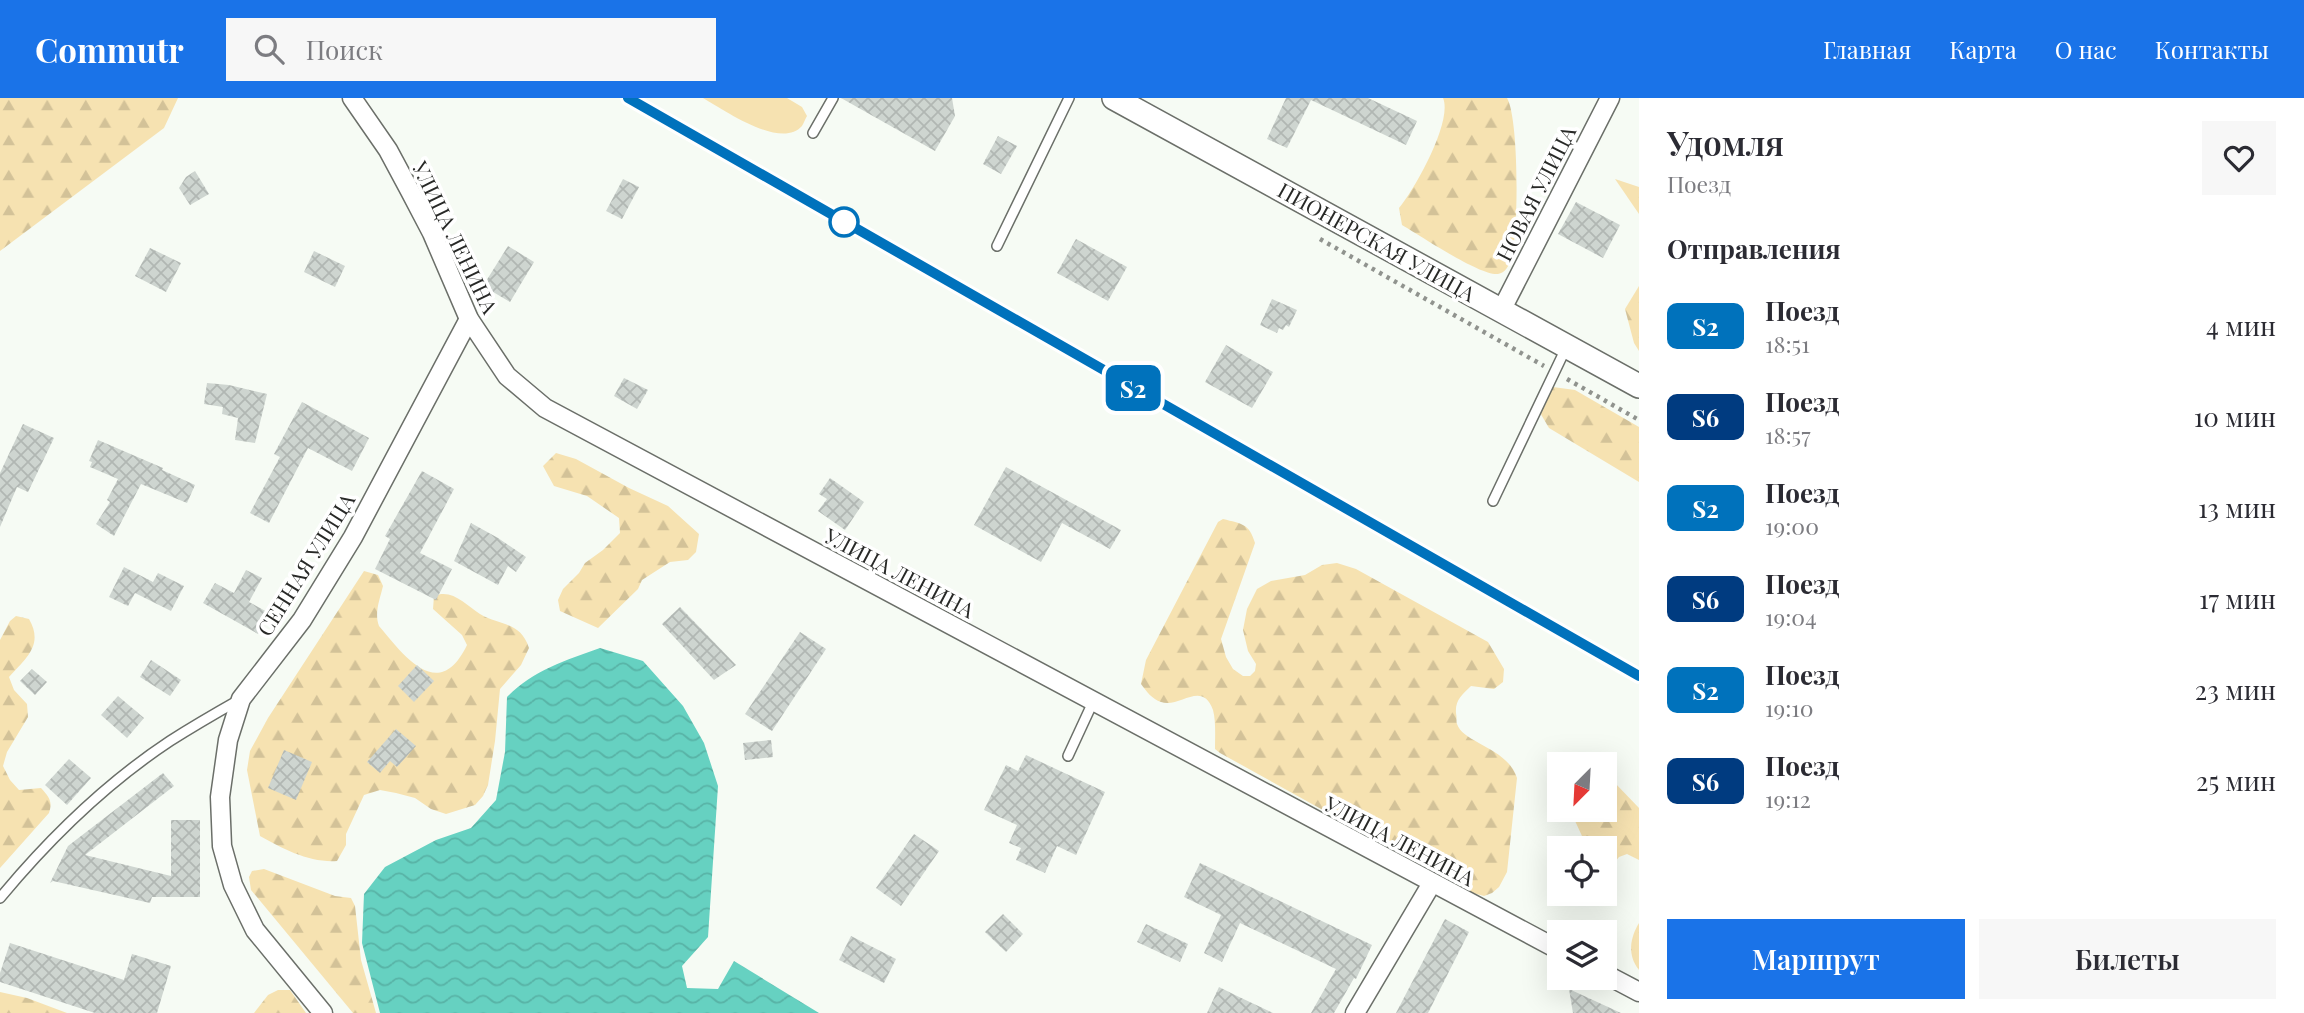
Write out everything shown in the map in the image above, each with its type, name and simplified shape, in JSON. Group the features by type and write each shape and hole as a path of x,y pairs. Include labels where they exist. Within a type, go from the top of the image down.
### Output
{"street":[{"name":"УЛИЦА ЛЕНИНА","path":"352,98 388,150 410,191 432,233 469,319 507,376 545,408 1547,944"},
{"name":"ПИОНЕРСКАЯ УЛИЦА","path":"1114,98 1639,386"},
{"name":"НОВАЯ УЛИЦА","path":"1502,309 1610,98"},
{"name":"СЕННАЯ УЛИЦА","path":"241,699 302,620 354,537 469,319"},
{"path":"241,699 228,740 220,797 222,846 233,885 255,930 323,1013"},
{"path":"1355,1013 1432,883"},
{"path":"1617,980 1639,992"}],"lane":[{"path":"813,133 833,98"},
{"path":"998,246 1069,98"},
{"path":"1493,501 1567,346"},
{"name":"СЕННАЯ УЛИЦА","path":"0,898 38,853 124,775 169,742 241,699"},
{"path":"1068,756 1093,702"}],"path":[{"path":"1315,236 1639,419"}],"green space":[{"path":"0,98 178,98 164,128 0,251"},
{"path":"703,98 787,98 802,107 807,116 802,126 793,132 767,131 752,126"},
{"path":"1443,98 1507,98 1511,110 1516,151 1514,246 1506,269 1498,274 1478,269 1402,225 1399,208 1423,171 1438,138 1445,109"},
{"path":"1615,179 1639,187 1639,214"},
{"path":"1639,286 1639,351 1634,343 1625,309"},
{"path":"1553,387 1575,390 1639,427 1639,482 1549,428 1539,411 1545,392"},
{"path":"556,453 576,459 668,506 699,534 696,552 688,560 670,562 642,580 638,589 598,628 560,611 558,600 563,589 585,563 620,533 619,518 587,496 554,486 543,466"},
{"path":"1223,519 1244,525 1255,543 1221,639 1233,669 1243,676 1250,676 1255,671 1256,664 1248,651 1243,630 1247,609 1257,589 1271,581 1305,575 1322,565 1337,563 1356,569 1488,642 1504,669 1503,682 1494,689 1471,686 1458,701 1456,713 1461,731 1505,760 1517,778 1507,872 1499,887 1492,893 1484,896 1473,893 1220,753 1215,749 1213,710 1203,697 1161,702 1152,697 1141,684 1146,660 1218,522"},
{"path":"364,571 378,575 383,586 377,611 379,626 411,661 422,669 434,673 445,671 456,662 467,645 462,635 433,609 434,596 441,594 453,596 487,618 509,625 520,633 529,648 521,665 500,689 488,785 475,805 446,814 431,809 415,798 396,793 380,790 364,795 346,834 346,845 337,861 317,860 287,850 260,836 247,770 250,751 268,718"},
{"path":"16,616 29,619 35,636 31,651 9,677 14,690 27,704 28,717 7,752 3,766 19,790 41,788 51,805 49,813 0,868 0,640 10,621"},
{"path":"1617,785 1639,808 1639,860 1627,854 1617,860 1617,836 1582,836 1576,822 1617,822"},
{"path":"264,869 335,896 351,898 355,906 361,960 376,1013 353,1013 251,890 249,877 252,871"},
{"path":"1639,923 1639,970 1631,946"},
{"path":"278,990 290,990 306,1013 254,1013 268,995"},
{"path":"0,992 27,998 67,1013 0,1013"}],"water":[{"path":"600,648 643,661 683,706 704,743 718,786 708,937 682,966 687,988 718,989 734,961 819,1013 380,1013 362,943 364,894 385,867 436,840 471,828 496,800 505,752 507,697 538,673"}],"building":[{"path":"841,98 952,98 955,116 935,151"},
{"path":"1286,98 1368,98 1417,121 1406,145 1311,100 1287,148 1267,139"},
{"path":"998,136 1017,146 1001,174 983,164"},
{"path":"195,171 209,194 190,205 179,188 186,177"},
{"path":"623,179 639,187 622,219 606,211"},
{"path":"1576,202 1620,225 1603,258 1558,234"},
{"path":"1076,239 1127,267 1108,301 1057,273"},
{"path":"508,246 534,262 510,302 483,286"},
{"path":"150,248 181,263 166,292 135,276"},
{"path":"314,251 345,266 335,287 304,272"},
{"path":"1272,299 1297,310 1289,327 1286,325 1283,330 1279,328 1277,333 1260,325"},
{"path":"1226,345 1273,372 1252,408 1205,382"},
{"path":"624,378 648,390 637,409 614,396"},
{"path":"207,383 267,394 255,443 235,440 238,418 222,414 223,407 204,404"},
{"path":"302,402 369,438 352,471 308,448 269,523 250,513 280,457 274,454"},
{"path":"23,424 54,438 28,492 17,487 0,527 0,473"},
{"path":"98,440 195,485 187,503 141,484 114,536 96,524 110,502 107,500 118,479 90,467 92,462 89,461"},
{"path":"1006,467 1121,530 1110,549 1062,523 1041,562 974,525"},
{"path":"422,471 454,489 420,553 452,569 436,600 375,569 390,539 385,536"},
{"path":"830,478 864,502 845,530 818,511 827,499 819,494"},
{"path":"471,523 526,557 516,572 508,566 498,585 454,561"},
{"path":"124,567 153,582 158,573 184,586 171,611 135,593 128,606 109,597"},
{"path":"246,570 262,578 249,602 269,613 258,634 203,603 215,583 234,593"},
{"path":"680,607 736,665 714,680 662,624"},
{"path":"800,632 826,649 772,731 745,714"},
{"path":"151,660 181,680 170,696 140,677"},
{"path":"417,665 434,681 414,702 398,686"},
{"path":"32,669 47,682 35,695 20,681"},
{"path":"118,696 144,718 127,738 101,715"},
{"path":"396,729 416,746 397,767 390,761 380,773 367,762"},
{"path":"771,740 773,757 745,760 743,743"},
{"path":"284,750 312,762 296,800 268,788"},
{"path":"1026,755 1105,792 1076,855 1057,846 1045,873 1016,860 1021,848 1009,843 1017,825 984,810 1006,765 1018,771"},
{"path":"69,759 91,778 67,805 45,785"},
{"path":"163,773 174,786 85,855 171,876 171,820 200,820 200,897 152,897 150,903 53,881 50,883 68,846"},
{"path":"914,834 939,851 901,906 876,888"},
{"path":"1200,863 1372,945 1356,979 1354,978 1334,1013 1311,1013 1336,969 1240,923 1222,962 1204,953 1221,915 1184,897"},
{"path":"1003,914 1023,934 1006,952 985,932"},
{"path":"1445,919 1469,932 1428,1013 1396,1013"},
{"path":"1146,924 1188,944 1180,962 1137,942"},
{"path":"851,936 896,959 884,983 839,960"},
{"path":"10,943 124,980 132,954 171,966 157,1013 95,1013 0,982 0,973"},
{"path":"1219,987 1235,995 1273,1013 1207,1013"},
{"path":"1569,990 1621,1013 1573,1013"}],"railway":[{"path":"628,98 1639,676"}],"train":[{"name":"S2","path":"628,98 1639,676"}]}
